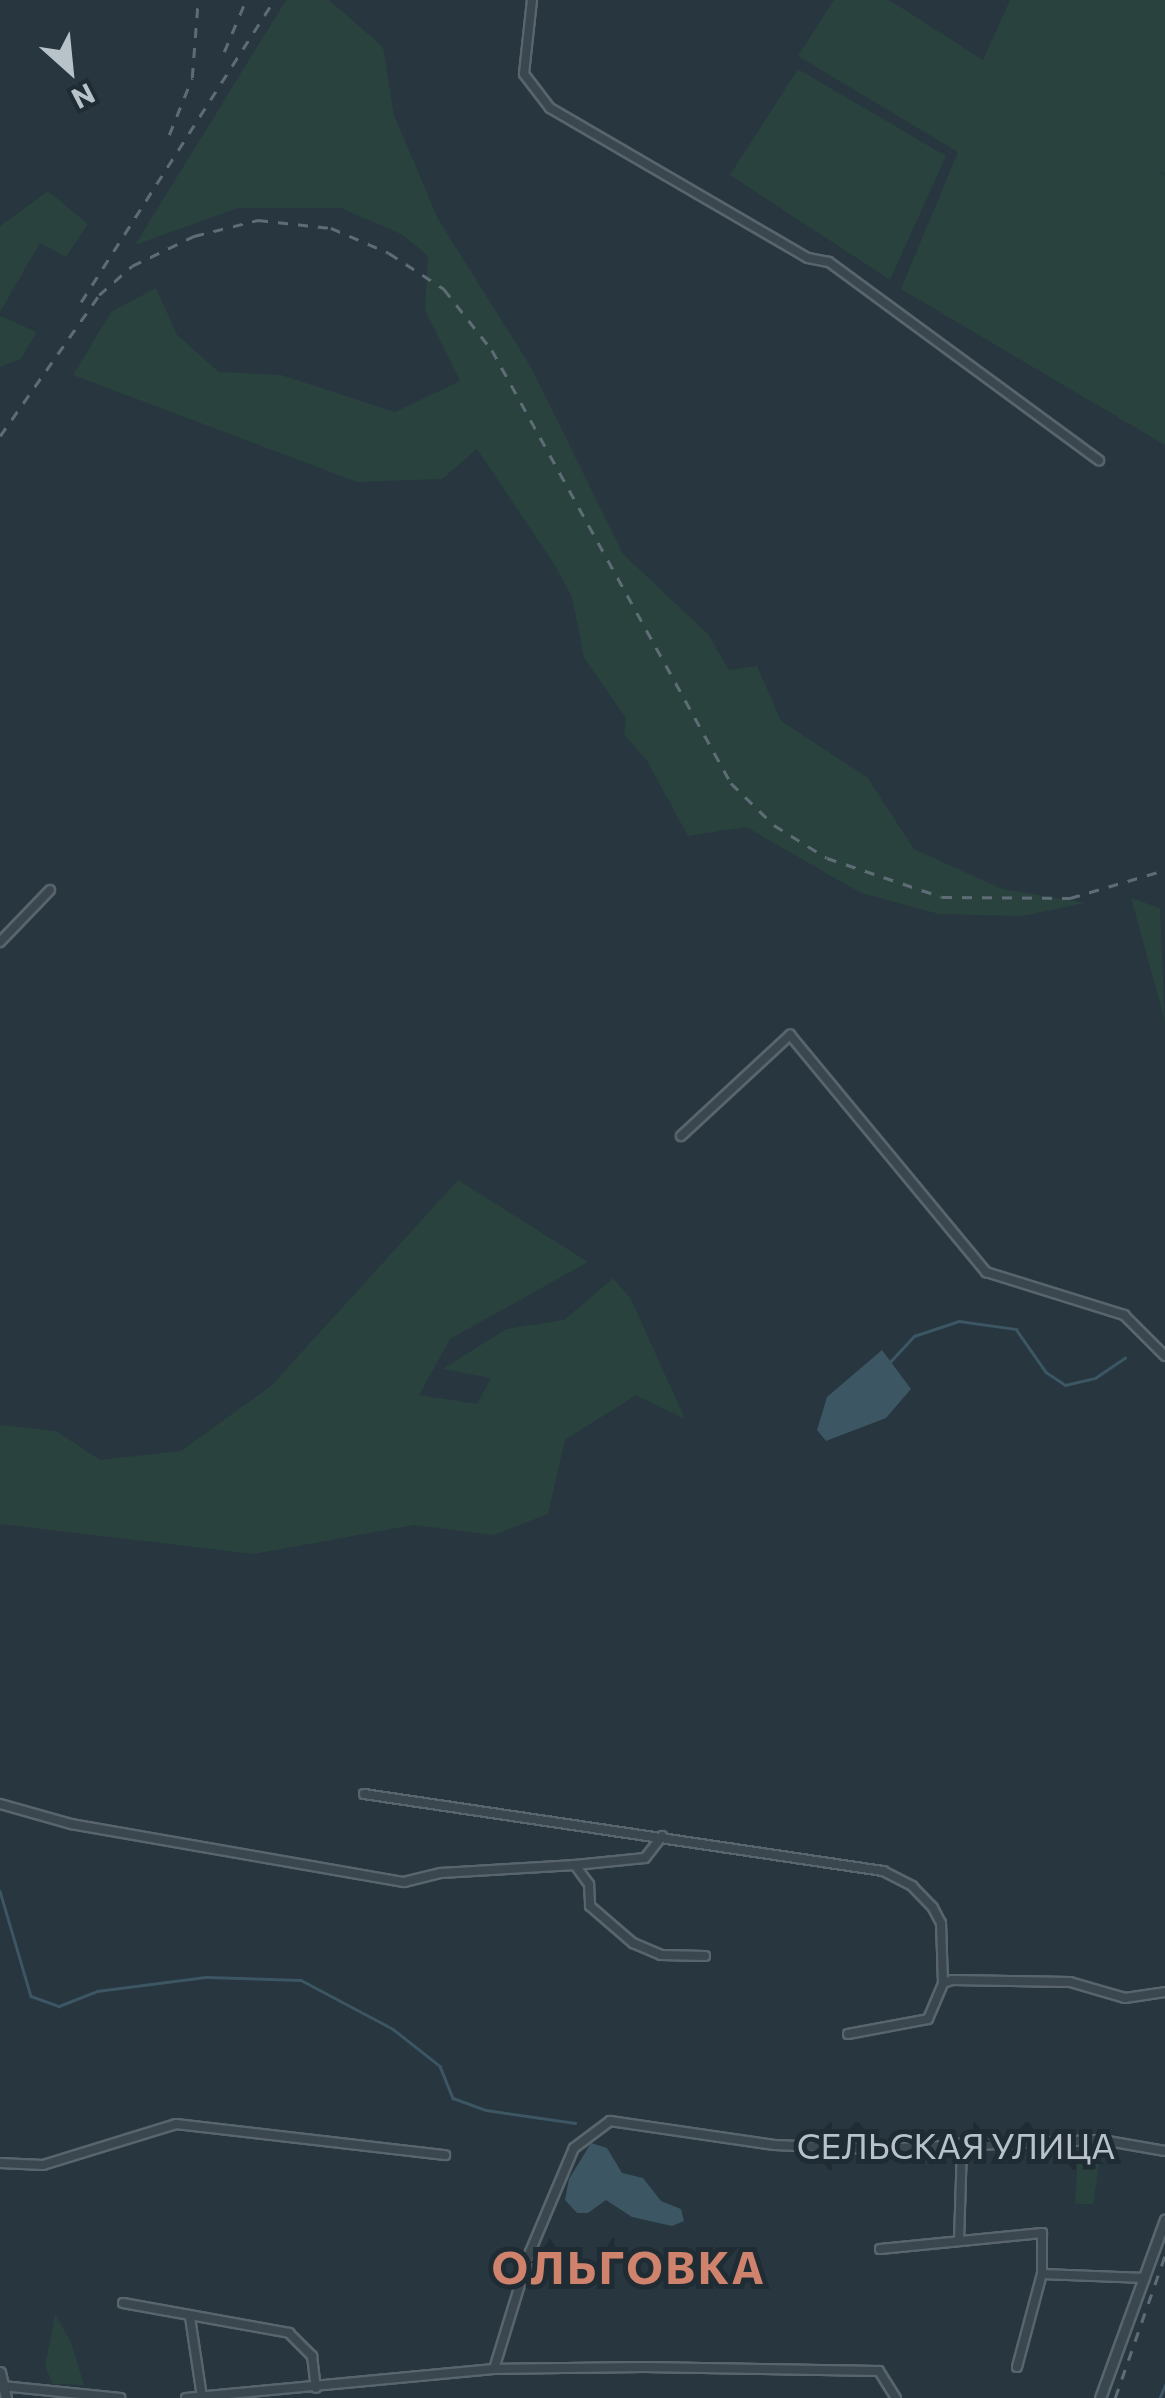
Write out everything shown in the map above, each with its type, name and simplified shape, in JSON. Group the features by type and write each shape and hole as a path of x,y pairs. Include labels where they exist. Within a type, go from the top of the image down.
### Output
{"street":[{"path":"532,0 524,74 550,108 808,258 828,262 1099,460"},
{"path":"0,942 50,890"},
{"path":"680,1136 790,1035 986,1272 1124,1315 1165,1356"},
{"path":"364,1794 884,1870 912,1886 933,1908 940,1923 943,1983 928,2019 848,2034"},
{"path":"0,1804 71,1824 404,1882 460,1871 645,1858 662,1836"},
{"path":"575,1865 589,1884 590,1906 633,1943 661,1955 705,1956"},
{"path":"943,1983 1070,1982 1125,1998 1165,1992"},
{"name":"СЕЛЬСКАЯ УЛИЦА","path":"494,2369 552,2199 574,2148 598,2126 626,2122 774,2145 874,2149 1102,2140 1165,2151"},
{"path":"0,2163 43,2165 176,2124 445,2155"},
{"path":"959,2241 962,2143"},
{"path":"1100,2398 1165,2219"},
{"path":"880,2249 1042,2233 1042,2274 1017,2366"},
{"path":"1042,2274 1146,2278"},
{"path":"123,2303 190,2317 227,2318 289,2334 312,2356 316,2388"},
{"path":"190,2317 202,2397"},
{"path":"186,2398 494,2369 879,2371 896,2398"},
{"path":"0,2372 6,2398"},
{"path":"2,2386 120,2398"}],"green space":[{"path":"286,0 329,0 383,47 394,115 438,219 532,369 623,554 708,634 729,670 757,666 781,721 867,777 914,849 1002,889 1085,903 1023,916 939,914 861,893 746,827 688,836 647,761 624,735 626,718 584,658 572,597 477,449 442,479 357,482 73,375 111,312 156,288 177,335 219,372 281,375 395,412 460,381 425,310 428,256 403,235 341,208 238,208 135,245"},
{"path":"834,0 889,0 983,60 1010,0 1165,0 1165,174 1157,170 1165,176 1165,445 901,289 958,152 798,56"},
{"path":"798,69 946,156 890,280 730,175"},
{"path":"48,191 88,224 66,257 40,243 0,312 0,226"},
{"path":"0,316 37,332 21,359 0,367"},
{"path":"1131,898 1160,908 1165,1022"},
{"path":"458,1180 588,1262 450,1339 419,1395 477,1404 491,1378 443,1369 506,1329 564,1320 613,1278 631,1299 685,1419 636,1395 565,1440 548,1514 494,1535 414,1525 254,1554 0,1524 0,1425 56,1431 100,1460 181,1451 271,1386"},
{"path":"1101,2151 1093,2204 1075,2204 1078,2152"},
{"path":"55,2314 71,2342 84,2385 53,2384 45,2367"}],"water":[{"path":"882,1350 911,1389 886,1418 826,1441 817,1430 827,1397"},
{"path":"591,2143 607,2148 622,2173 643,2178 661,2201 681,2209 684,2221 672,2226 632,2217 606,2200 588,2213 577,2213 565,2200 569,2179"}],"waterway":[{"path":"888,1364 914,1336 959,1321 1016,1329 1046,1372 1065,1385 1095,1378 1125,1358"},
{"path":"0,1891 31,1996 59,2006 97,1991 207,1977 301,1980 393,2029 440,2066 453,2098 486,2110 575,2123"},
{"path":"1160,2397 1165,2385"}],"railway":[{"path":"169,135 192,78 198,0"},
{"path":"224,52 246,0"},
{"path":"81,302 274,0"},
{"path":"0,436 99,295 132,266 194,236 258,220 331,228 389,253 444,289 492,350 731,783 774,825 827,858 942,897 1070,898 1165,870"},
{"path":"1115,2398 1165,2255"}],"district":[{"name":"ОЛЬГОВКА","path":"629,2266"}]}
